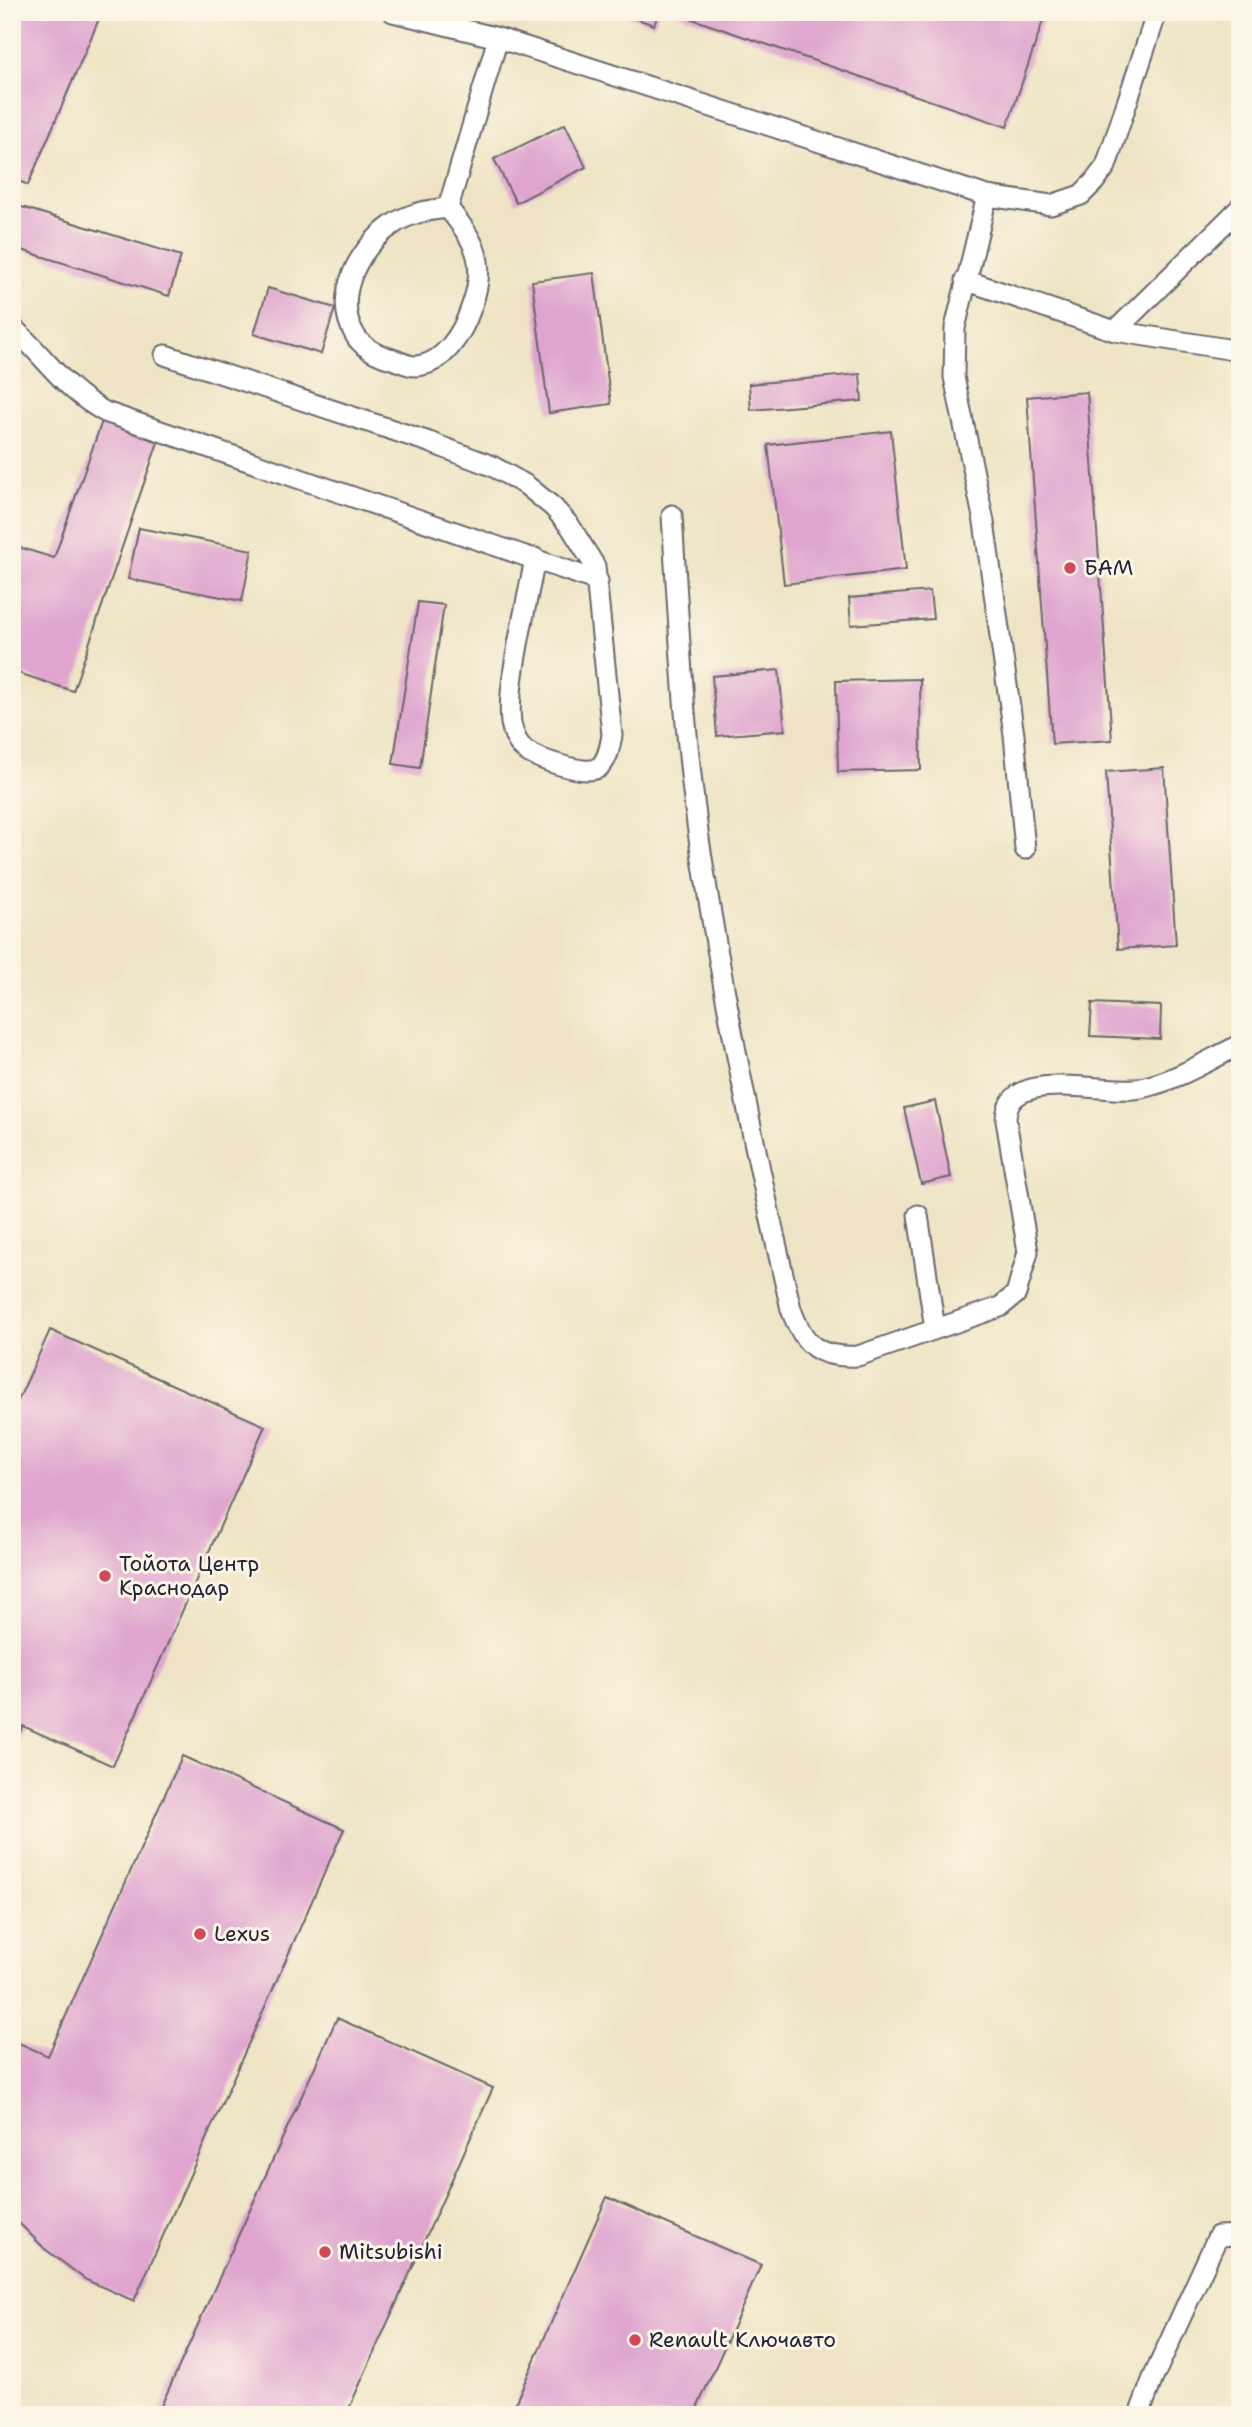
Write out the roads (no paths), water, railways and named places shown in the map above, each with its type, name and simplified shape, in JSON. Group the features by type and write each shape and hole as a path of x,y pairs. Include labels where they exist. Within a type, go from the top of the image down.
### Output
{"lane":[{"path":"393,12 498,38 987,196 1052,205 1081,195 1106,166 1157,12"},
{"path":"448,208 498,38"},
{"path":"987,196 955,328 954,377 984,522 1014,735 1025,849"},
{"path":"448,208 472,238 480,260 478,289 465,326 443,355 415,366 377,355 355,337 345,306 349,279 372,243 394,224 421,211 448,208"},
{"path":"1115,331 1240,208"},
{"path":"965,280 1115,331 1240,351"},
{"path":"12,327 57,378 83,400 105,412 208,450 338,490 598,581"},
{"path":"165,355 429,442 492,466 526,485 554,508 587,550 598,581 612,735 607,758 598,768 578,770 527,751 518,742 511,724 511,697 535,558"},
{"path":"672,515 682,673 701,851 755,1151 791,1309 800,1334 810,1345 838,1357 858,1356 1000,1307 1016,1294 1028,1252 1006,1120 1006,1109 1012,1097 1022,1091 1050,1085 1112,1090 1139,1089 1160,1083 1240,1045"},
{"path":"918,1215 935,1329"},
{"path":"1139,2415 1153,2378 1218,2236 1240,2235"}],"place":[{"name":"БАМ","path":"1070,568"},
{"name":"Тойота Центр Краснодар","path":"105,1576"},
{"name":"Lexus","path":"200,1934"},
{"name":"Mitsubishi","path":"325,2252"},
{"name":"Renault Ключавто","path":"635,2340"}]}
